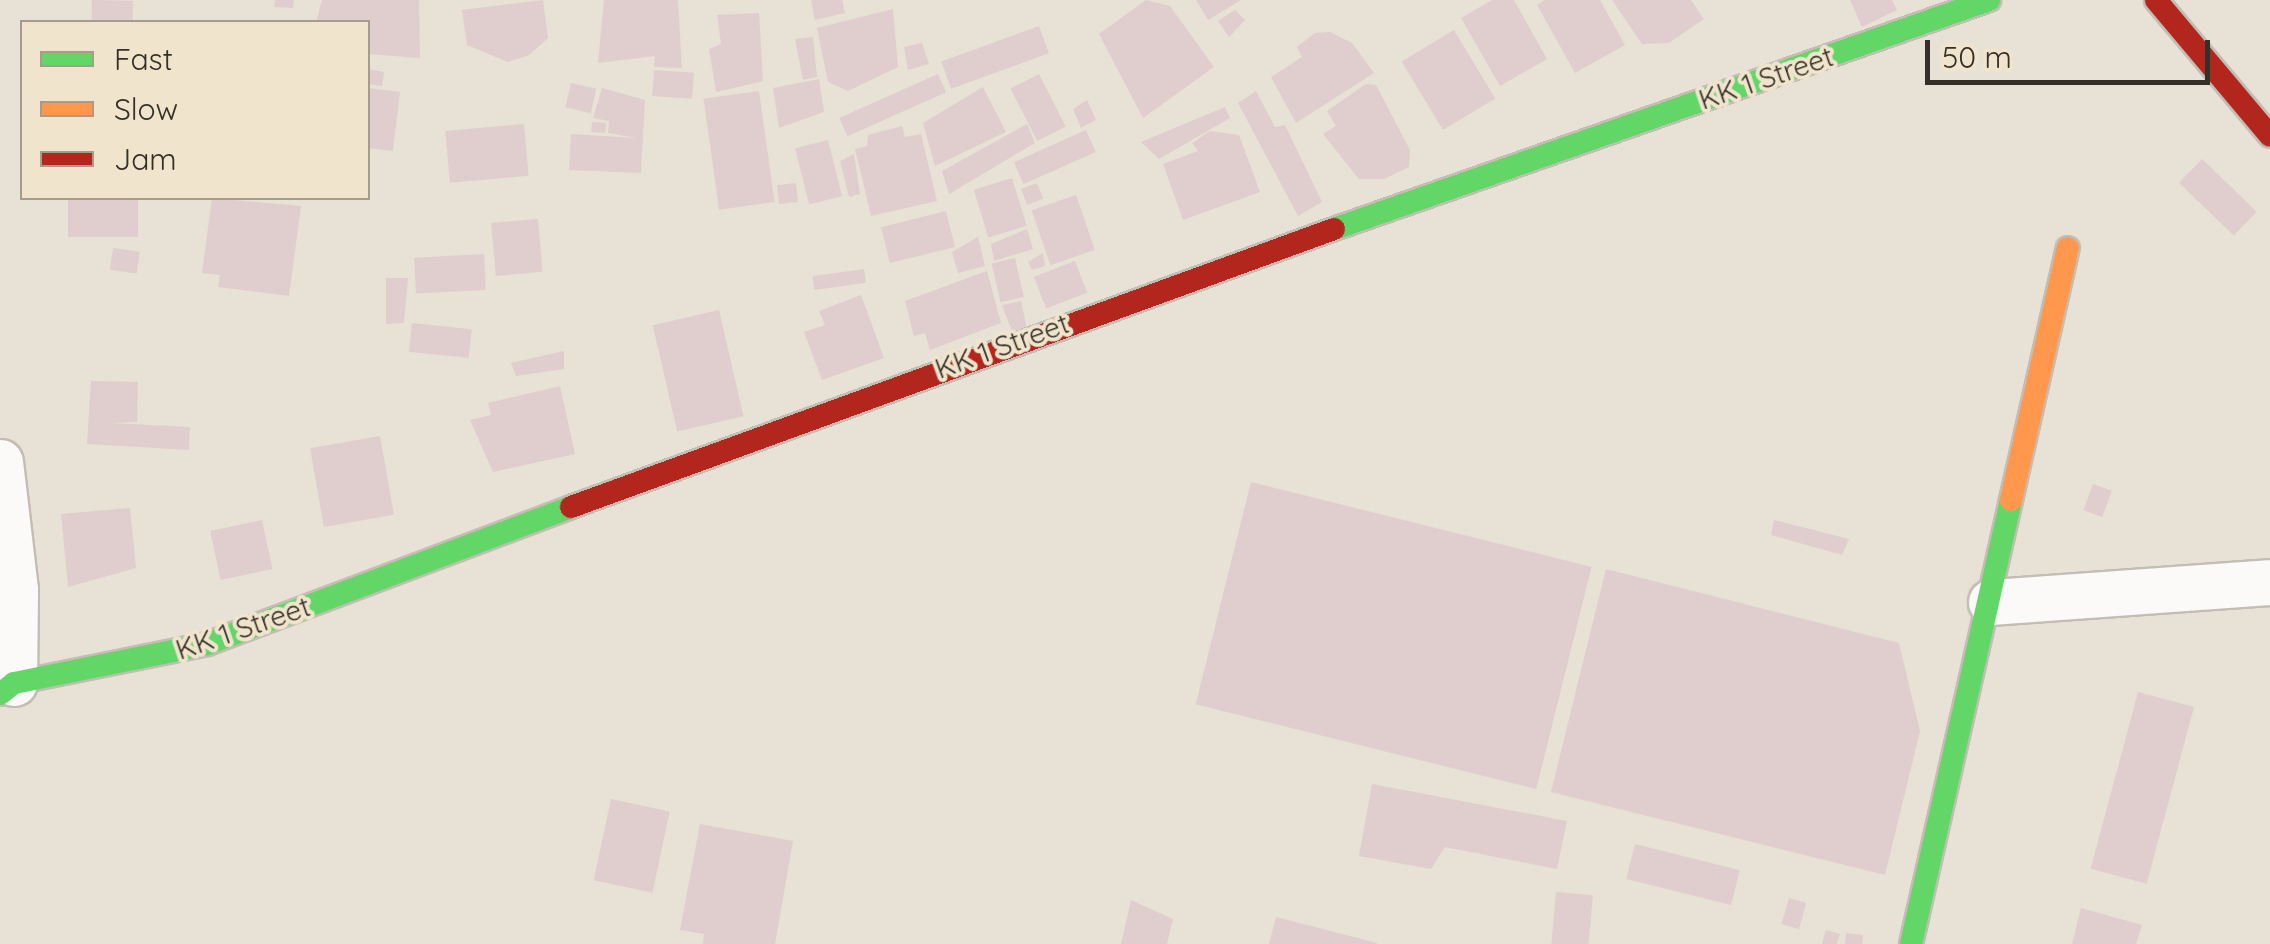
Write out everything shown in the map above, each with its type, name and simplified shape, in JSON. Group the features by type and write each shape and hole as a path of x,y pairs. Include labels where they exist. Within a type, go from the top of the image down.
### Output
{"street":[{"name":"KK 1 Street","path":"7,689 208,644 1020,338 1989,0"},
{"path":"2156,0 2270,136"},
{"path":"1911,944 2068,248"},
{"path":"0,462 15,590 7,689"},
{"path":"1991,602 2270,582"}],"building":[{"path":"92,0 133,1 133,20 92,20"},
{"path":"275,0 294,0 293,8 274,7"},
{"path":"322,0 419,0 420,58 370,54 370,20 317,20"},
{"path":"543,0 548,38 529,55 508,62 467,45 462,10"},
{"path":"604,0 678,0 682,68 654,67 655,56 598,63"},
{"path":"811,0 842,0 845,13 815,20"},
{"path":"1146,0 1170,6 1214,67 1143,118 1099,34"},
{"path":"1196,0 1241,0 1208,20"},
{"path":"1492,0 1514,0 1547,59 1500,86 1461,18"},
{"path":"1545,0 1600,0 1625,45 1575,73 1537,5"},
{"path":"1612,0 1691,0 1704,19 1669,43 1642,44"},
{"path":"1850,0 1892,0 1897,10 1862,27"},
{"path":"893,9 898,67 848,91 828,82 817,28"},
{"path":"1235,10 1245,20 1229,37 1218,21"},
{"path":"759,13 763,81 716,92 709,49 721,44 717,15"},
{"path":"1039,26 1049,53 951,89 941,62"},
{"path":"1454,30 1495,99 1443,130 1402,61"},
{"path":"1330,32 1352,43 1374,73 1296,123 1271,77 1302,57 1297,47 1315,33"},
{"path":"813,37 817,77 803,80 795,39"},
{"path":"922,43 929,64 908,70 904,47"},
{"path":"370,69 384,72 382,86 370,84"},
{"path":"654,70 694,73 692,99 652,96"},
{"path":"938,74 946,92 847,136 839,118"},
{"path":"1039,74 1066,127 1037,141 1010,89"},
{"path":"819,79 824,112 779,128 773,88"},
{"path":"571,83 596,89 591,113 565,107"},
{"path":"1366,84 1376,85 1410,150 1409,167 1384,179 1359,179 1323,134 1336,126 1327,111"},
{"path":"983,87 1006,132 935,166 923,123"},
{"path":"370,88 400,92 393,151 370,148"},
{"path":"602,88 645,100 641,173 569,170 571,134 637,138 608,133 609,121 593,118"},
{"path":"759,91 775,202 719,210 704,99"},
{"path":"1256,91 1275,127 1285,125 1322,202 1298,216 1238,103"},
{"path":"1087,100 1096,120 1081,128 1073,109"},
{"path":"1225,107 1230,118 1159,159 1141,142"},
{"path":"592,122 606,123 605,133 591,132"},
{"path":"524,124 529,176 450,183 445,131"},
{"path":"1027,124 1035,143 949,194 942,171"},
{"path":"902,126 905,137 921,134 937,201 871,216 855,149 867,146 868,135"},
{"path":"1086,130 1096,152 1024,184 1014,162"},
{"path":"1210,131 1239,135 1260,192 1183,220 1163,164 1198,151 1192,143"},
{"path":"828,140 842,196 809,205 795,148"},
{"path":"854,154 860,194 849,197 840,161"},
{"path":"2202,159 2257,212 2234,236 2179,183"},
{"path":"1012,178 1027,226 988,238 974,190"},
{"path":"796,183 798,202 779,204 777,185"},
{"path":"1037,183 1043,199 1027,205 1021,189"},
{"path":"1076,195 1095,250 1050,265 1032,210"},
{"path":"68,200 138,200 138,237 68,237"},
{"path":"212,200 301,206 289,296 218,287 220,275 202,273"},
{"path":"946,211 955,247 890,263 881,227"},
{"path":"538,219 543,272 496,276 491,223"},
{"path":"1027,229 1033,249 994,261 991,244"},
{"path":"978,237 985,266 958,273 952,252"},
{"path":"113,248 140,252 137,274 110,270"},
{"path":"1043,253 1045,266 1032,270 1028,262"},
{"path":"484,254 486,290 416,294 414,258"},
{"path":"1015,258 1024,297 1001,302 992,263"},
{"path":"1075,261 1087,293 1046,309 1034,277"},
{"path":"864,269 866,283 814,290 813,276"},
{"path":"987,271 1001,323 930,350 925,333 914,336 905,301"},
{"path":"386,278 408,278 404,323 386,324"},
{"path":"861,295 884,358 822,380 804,332 825,325 819,311"},
{"path":"1021,301 1027,329 1013,334 1002,305"},
{"path":"719,310 744,416 677,432 653,325"},
{"path":"412,323 472,329 469,358 409,352"},
{"path":"564,351 564,369 516,376 511,363"},
{"path":"91,381 138,382 137,422 111,423 190,427 189,450 87,444"},
{"path":"560,386 575,454 493,472 470,420 491,415 488,403"},
{"path":"380,436 394,515 324,527 310,448"},
{"path":"1251,482 1592,567 1536,789 1196,704"},
{"path":"2093,484 2112,491 2102,517 2083,510"},
{"path":"130,508 136,568 68,587 61,514"},
{"path":"262,520 272,569 221,580 210,531"},
{"path":"1774,520 1849,539 1842,555 1771,535"},
{"path":"1606,569 1899,643 1920,731 1885,875 1551,792"},
{"path":"2138,692 2194,707 2147,884 2091,869"},
{"path":"1372,784 1567,821 1557,869 1445,847 1431,869 1359,856"},
{"path":"611,799 670,811 652,893 594,880"},
{"path":"700,824 793,841 775,944 703,944 704,934 680,930"},
{"path":"1635,844 1740,870 1731,905 1626,879"},
{"path":"1556,892 1593,895 1589,944 1551,944"},
{"path":"1789,898 1806,903 1799,929 1782,924"},
{"path":"1131,900 1173,919 1167,944 1121,944"},
{"path":"2081,908 2142,925 2136,944 2072,944"},
{"path":"1276,917 1377,943 1377,944 1269,944"},
{"path":"1826,930 1840,934 1837,944 1822,944"},
{"path":"1846,933 1863,935 1862,944 1845,944"}],"traffic: fast":[{"path":"1334,229 1989,0"},
{"path":"1911,944 2011,500"},
{"path":"0,694 14,683 207,644 571,507"}],"traffic: slow":[{"path":"2011,500 2068,248"}],"traffic: jam":[{"path":"2156,0 2270,136"},
{"path":"571,507 1334,229"}]}
